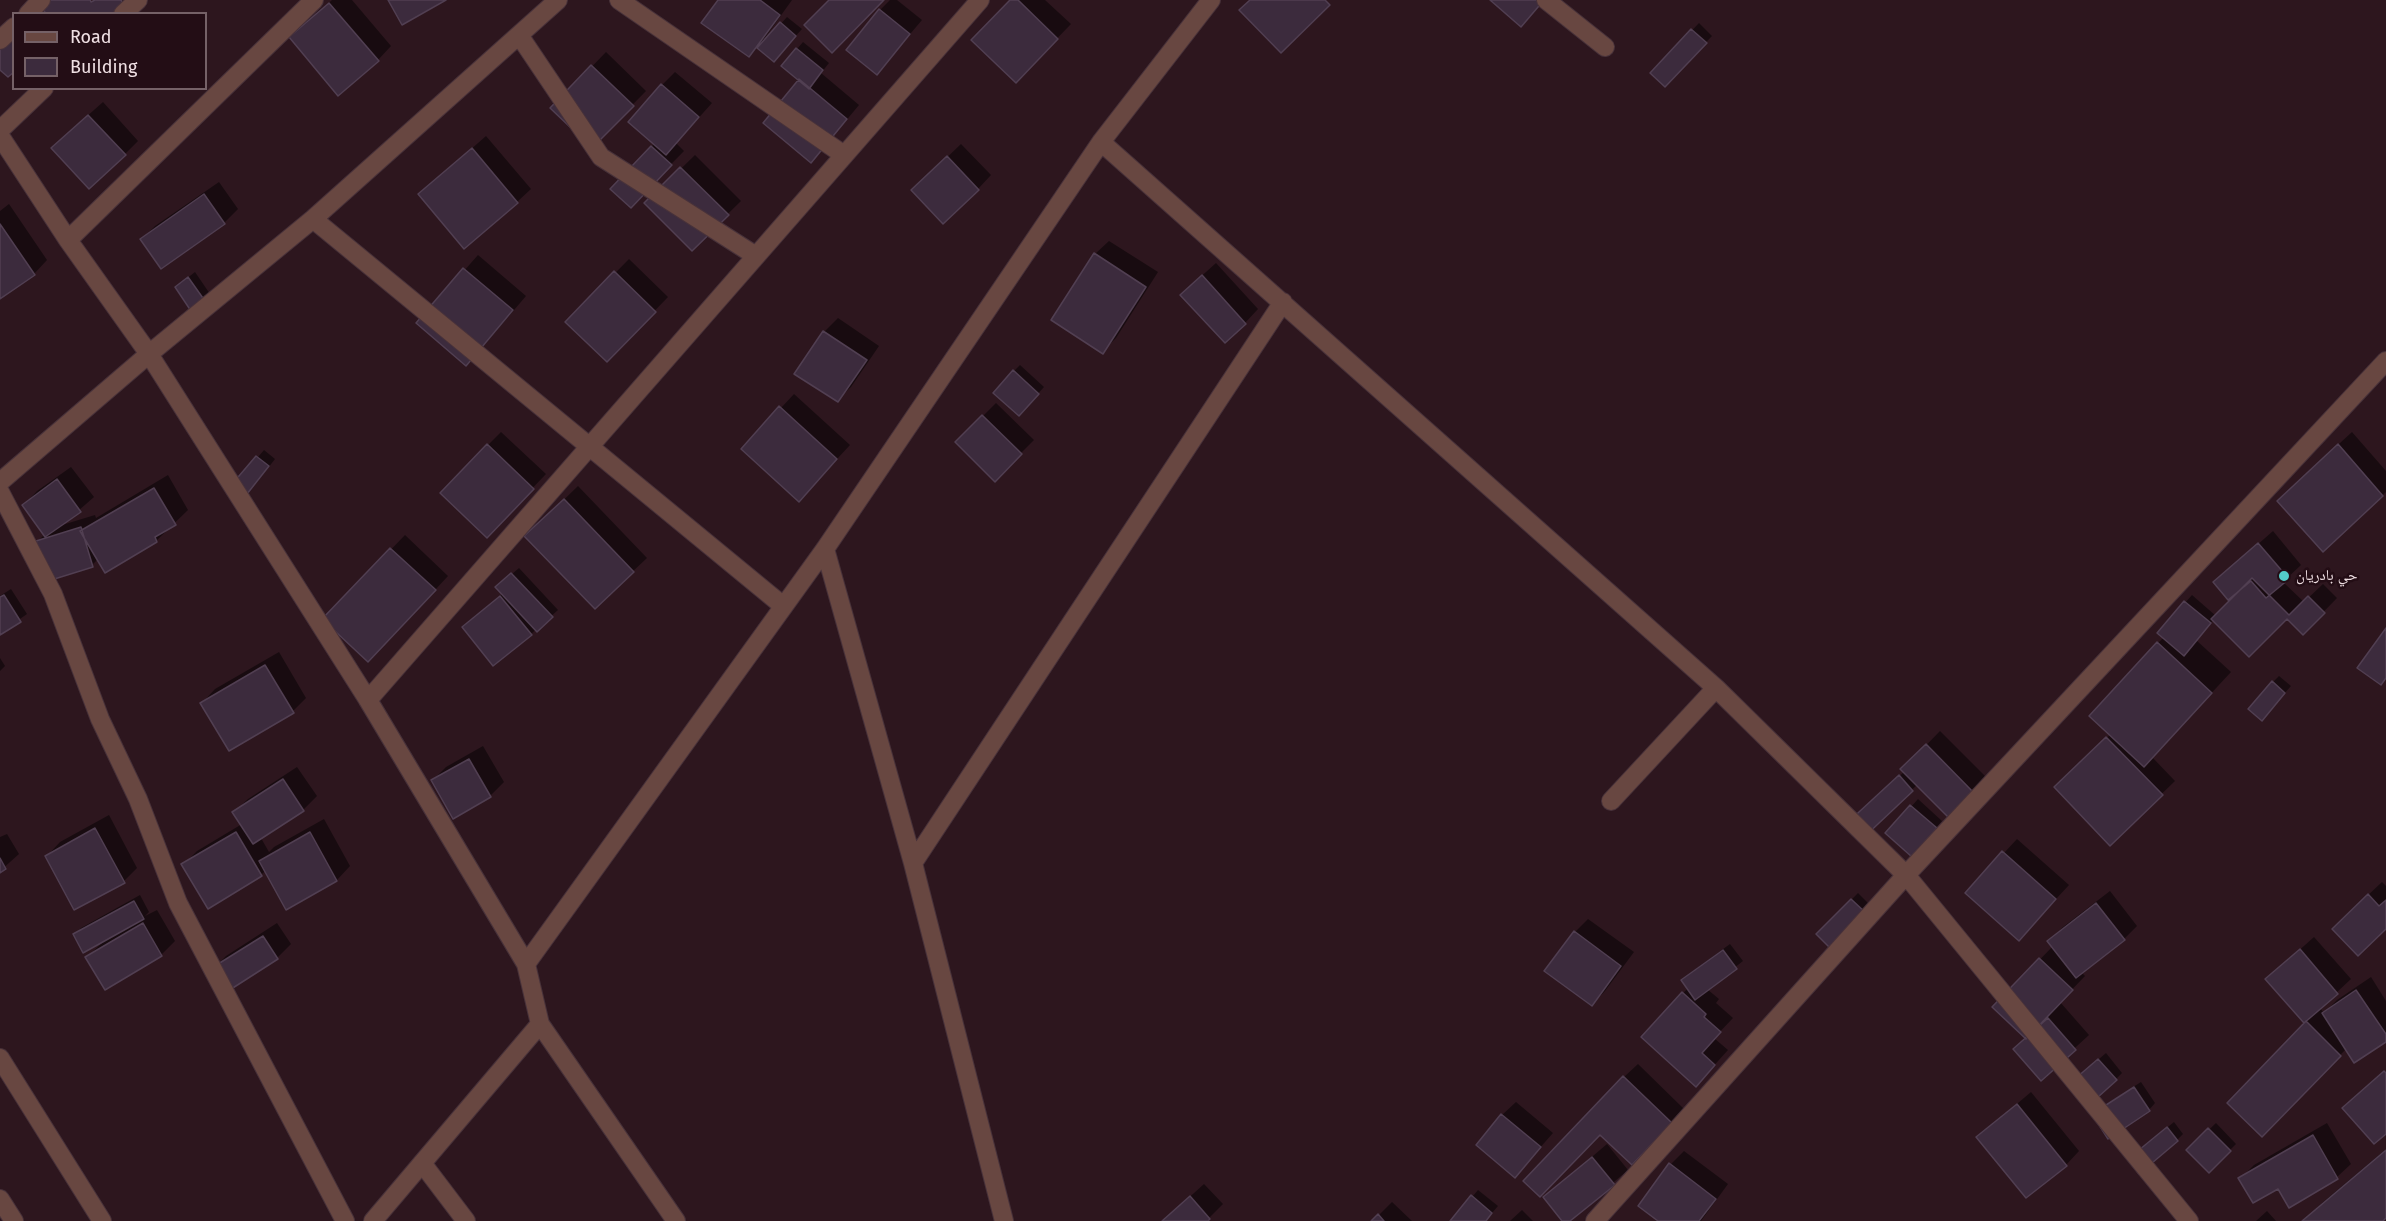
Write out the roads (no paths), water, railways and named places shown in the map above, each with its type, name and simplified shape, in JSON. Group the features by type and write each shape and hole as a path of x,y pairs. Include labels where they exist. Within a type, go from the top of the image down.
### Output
{"street":[{"path":"30,12 41,0"},
{"path":"125,12 138,0"},
{"path":"68,240 314,0"},
{"path":"0,482 149,354 312,219 558,0"},
{"path":"619,0 844,155"},
{"path":"368,700 980,0"},
{"path":"526,964 782,605 825,549 1101,142 1211,0"},
{"path":"1546,0 1605,46"},
{"path":"0,40 12,29"},
{"path":"519,35 601,157 756,256"},
{"path":"0,130 42,90"},
{"path":"0,136 68,240 149,354 368,700 526,964 540,1024 676,1221"},
{"path":"1101,142 1716,688 1906,875 2189,1221"},
{"path":"312,219 782,605"},
{"path":"914,863 1283,302"},
{"path":"1595,1221 1906,875 2386,361"},
{"path":"0,492 53,594 100,719 138,799 178,903 345,1221"},
{"path":"825,549 914,863 1004,1221"},
{"path":"1611,801 1716,688"},
{"path":"373,1221 540,1024"},
{"path":"0,1058 102,1221"},
{"path":"422,1163 466,1221"},
{"path":"0,1199 14,1221"}],"place":[{"name":"حي بادريان","path":"2284,576"}]}
